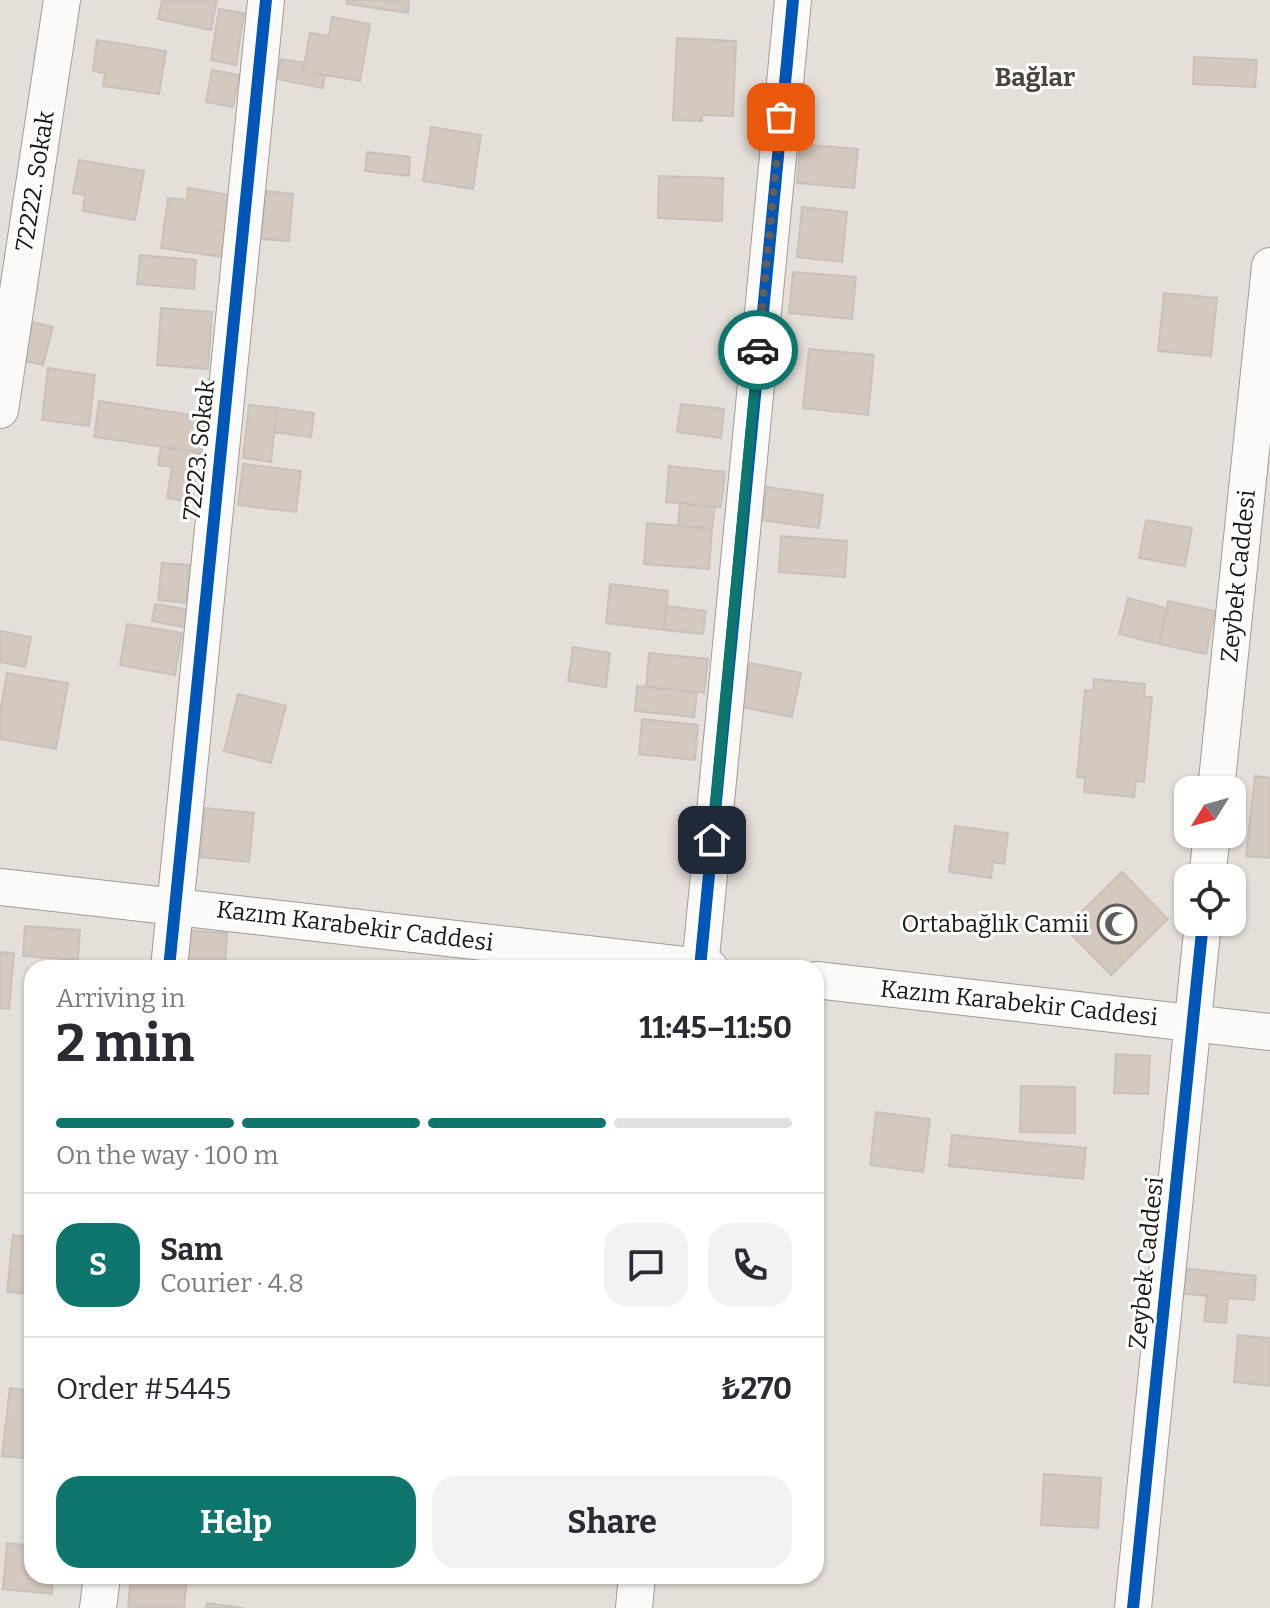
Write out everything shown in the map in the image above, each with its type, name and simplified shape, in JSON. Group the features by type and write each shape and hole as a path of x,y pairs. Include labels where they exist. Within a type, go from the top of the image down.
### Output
{"street":[{"name":"72222. Sokak","path":"0,410 62,0"},
{"name":"72223. Sokak","path":"170,960 266,0"},
{"path":"704,960 793,0"},
{"name":"Zeybek Caddesi","path":"1217,776 1270,266"},
{"name":"Kazım Karabekir Caddesi","path":"0,887 636,960"},
{"name":"Zeybek Caddesi","path":"1133,1608 1202,936"},
{"name":"Kazım Karabekir Caddesi","path":"824,981 1270,1032"},
{"path":"98,1608 101,1584"},
{"path":"634,1608 636,1584"}],"building":[{"path":"162,0 217,0 211,30 158,19"},
{"path":"347,0 409,0 408,13 347,4"},
{"path":"219,9 244,13 236,65 211,60"},
{"path":"332,17 370,24 360,81 303,71 310,33 329,36"},
{"path":"677,38 736,41 733,116 702,115 702,121 673,120"},
{"path":"97,40 166,51 159,94 103,86 105,73 93,71"},
{"path":"1194,57 1257,60 1255,87 1193,84"},
{"path":"281,59 305,63 303,71 325,75 323,88 277,79"},
{"path":"212,70 239,75 233,107 206,102"},
{"path":"431,127 481,135 473,189 423,181"},
{"path":"800,144 858,149 854,188 797,183"},
{"path":"367,152 410,157 409,176 365,171"},
{"path":"79,160 144,171 135,220 83,211 85,195 73,193"},
{"path":"659,176 723,178 722,221 658,218"},
{"path":"188,188 230,195 222,257 161,248 168,198 187,200"},
{"path":"266,191 293,194 289,241 261,239"},
{"path":"802,207 847,212 842,262 797,257"},
{"path":"140,255 196,260 194,289 137,284"},
{"path":"793,272 856,277 852,319 789,313"},
{"path":"1164,293 1217,298 1211,356 1158,351"},
{"path":"161,308 212,312 208,369 157,365"},
{"path":"33,322 53,327 43,365 24,361"},
{"path":"809,349 874,355 868,415 803,408"},
{"path":"48,368 95,375 89,426 42,420"},
{"path":"99,401 205,417 200,452 94,437"},
{"path":"681,404 724,409 721,438 677,432"},
{"path":"249,405 277,408 271,462 243,458"},
{"path":"277,408 314,413 311,437 274,432"},
{"path":"161,447 200,452 192,502 167,498 172,467 158,465"},
{"path":"243,464 301,471 296,512 238,505"},
{"path":"669,466 725,472 721,507 666,502"},
{"path":"767,487 823,495 819,528 762,520"},
{"path":"680,503 715,507 712,529 678,525"},
{"path":"1146,520 1192,528 1185,566 1139,558"},
{"path":"647,523 712,529 709,569 644,564"},
{"path":"781,536 847,541 845,577 779,572"},
{"path":"162,563 189,565 186,603 158,600"},
{"path":"610,584 668,591 664,630 606,623"},
{"path":"1128,598 1168,609 1159,644 1119,634"},
{"path":"1168,601 1215,611 1206,654 1159,644"},
{"path":"155,604 190,610 187,628 152,621"},
{"path":"667,606 706,611 703,634 664,630"},
{"path":"127,624 182,633 175,675 120,665"},
{"path":"0,631 31,637 25,667 0,662"},
{"path":"573,647 610,653 606,687 568,681"},
{"path":"649,653 708,659 704,693 646,687"},
{"path":"750,663 801,673 792,717 741,707"},
{"path":"7,673 68,683 56,749 0,739 0,712"},
{"path":"1094,679 1145,684 1144,697 1152,697 1144,782 1136,781 1134,797 1084,792 1085,778 1077,777 1085,690 1093,691"},
{"path":"637,686 697,692 694,717 635,711"},
{"path":"238,694 286,706 271,763 224,751"},
{"path":"642,719 698,725 695,760 639,754"},
{"path":"1255,776 1270,778 1270,858 1246,856"},
{"path":"205,808 254,813 249,862 200,857"},
{"path":"955,826 1008,833 1004,864 993,862 991,878 949,872"},
{"name":"Ortabağlık Camii","path":"1122,872 1168,919 1111,975 1065,928"},
{"path":"25,926 80,930 78,960 23,956"},
{"path":"185,930 227,933 225,960 183,960"},
{"path":"0,952 14,953 9,1009 0,1008"},
{"path":"1116,1054 1150,1056 1148,1094 1114,1093"},
{"path":"1021,1086 1075,1087 1075,1133 1020,1132"},
{"path":"876,1112 930,1119 923,1172 870,1165"},
{"path":"952,1135 1086,1148 1083,1179 949,1166"},
{"path":"13,1235 24,1236 24,1293 7,1292"},
{"path":"1181,1268 1256,1276 1254,1300 1228,1298 1226,1323 1204,1321 1207,1296 1179,1293"},
{"path":"1238,1335 1270,1338 1270,1386 1234,1382"},
{"path":"10,1388 24,1390 24,1458 2,1456"},
{"path":"1044,1474 1101,1478 1098,1528 1041,1525"},
{"path":"7,1543 24,1545 24,1584 53,1584 52,1594 3,1589"},
{"path":"130,1584 186,1584 184,1608 128,1608"},
{"path":"207,1603 243,1608 206,1608"}],"cycle path":[{"path":"170,960 266,0"},
{"path":"701,960 793,0"},
{"path":"1133,1608 1202,936"}],"way so far":[{"path":"758,350 781,117"}],"place":[{"name":"Ortabağlık Camii","path":"1117,924"}],"district":[{"name":"Bağlar","path":"1035,77"}],"route":[{"path":"712,840 758,350"}]}
